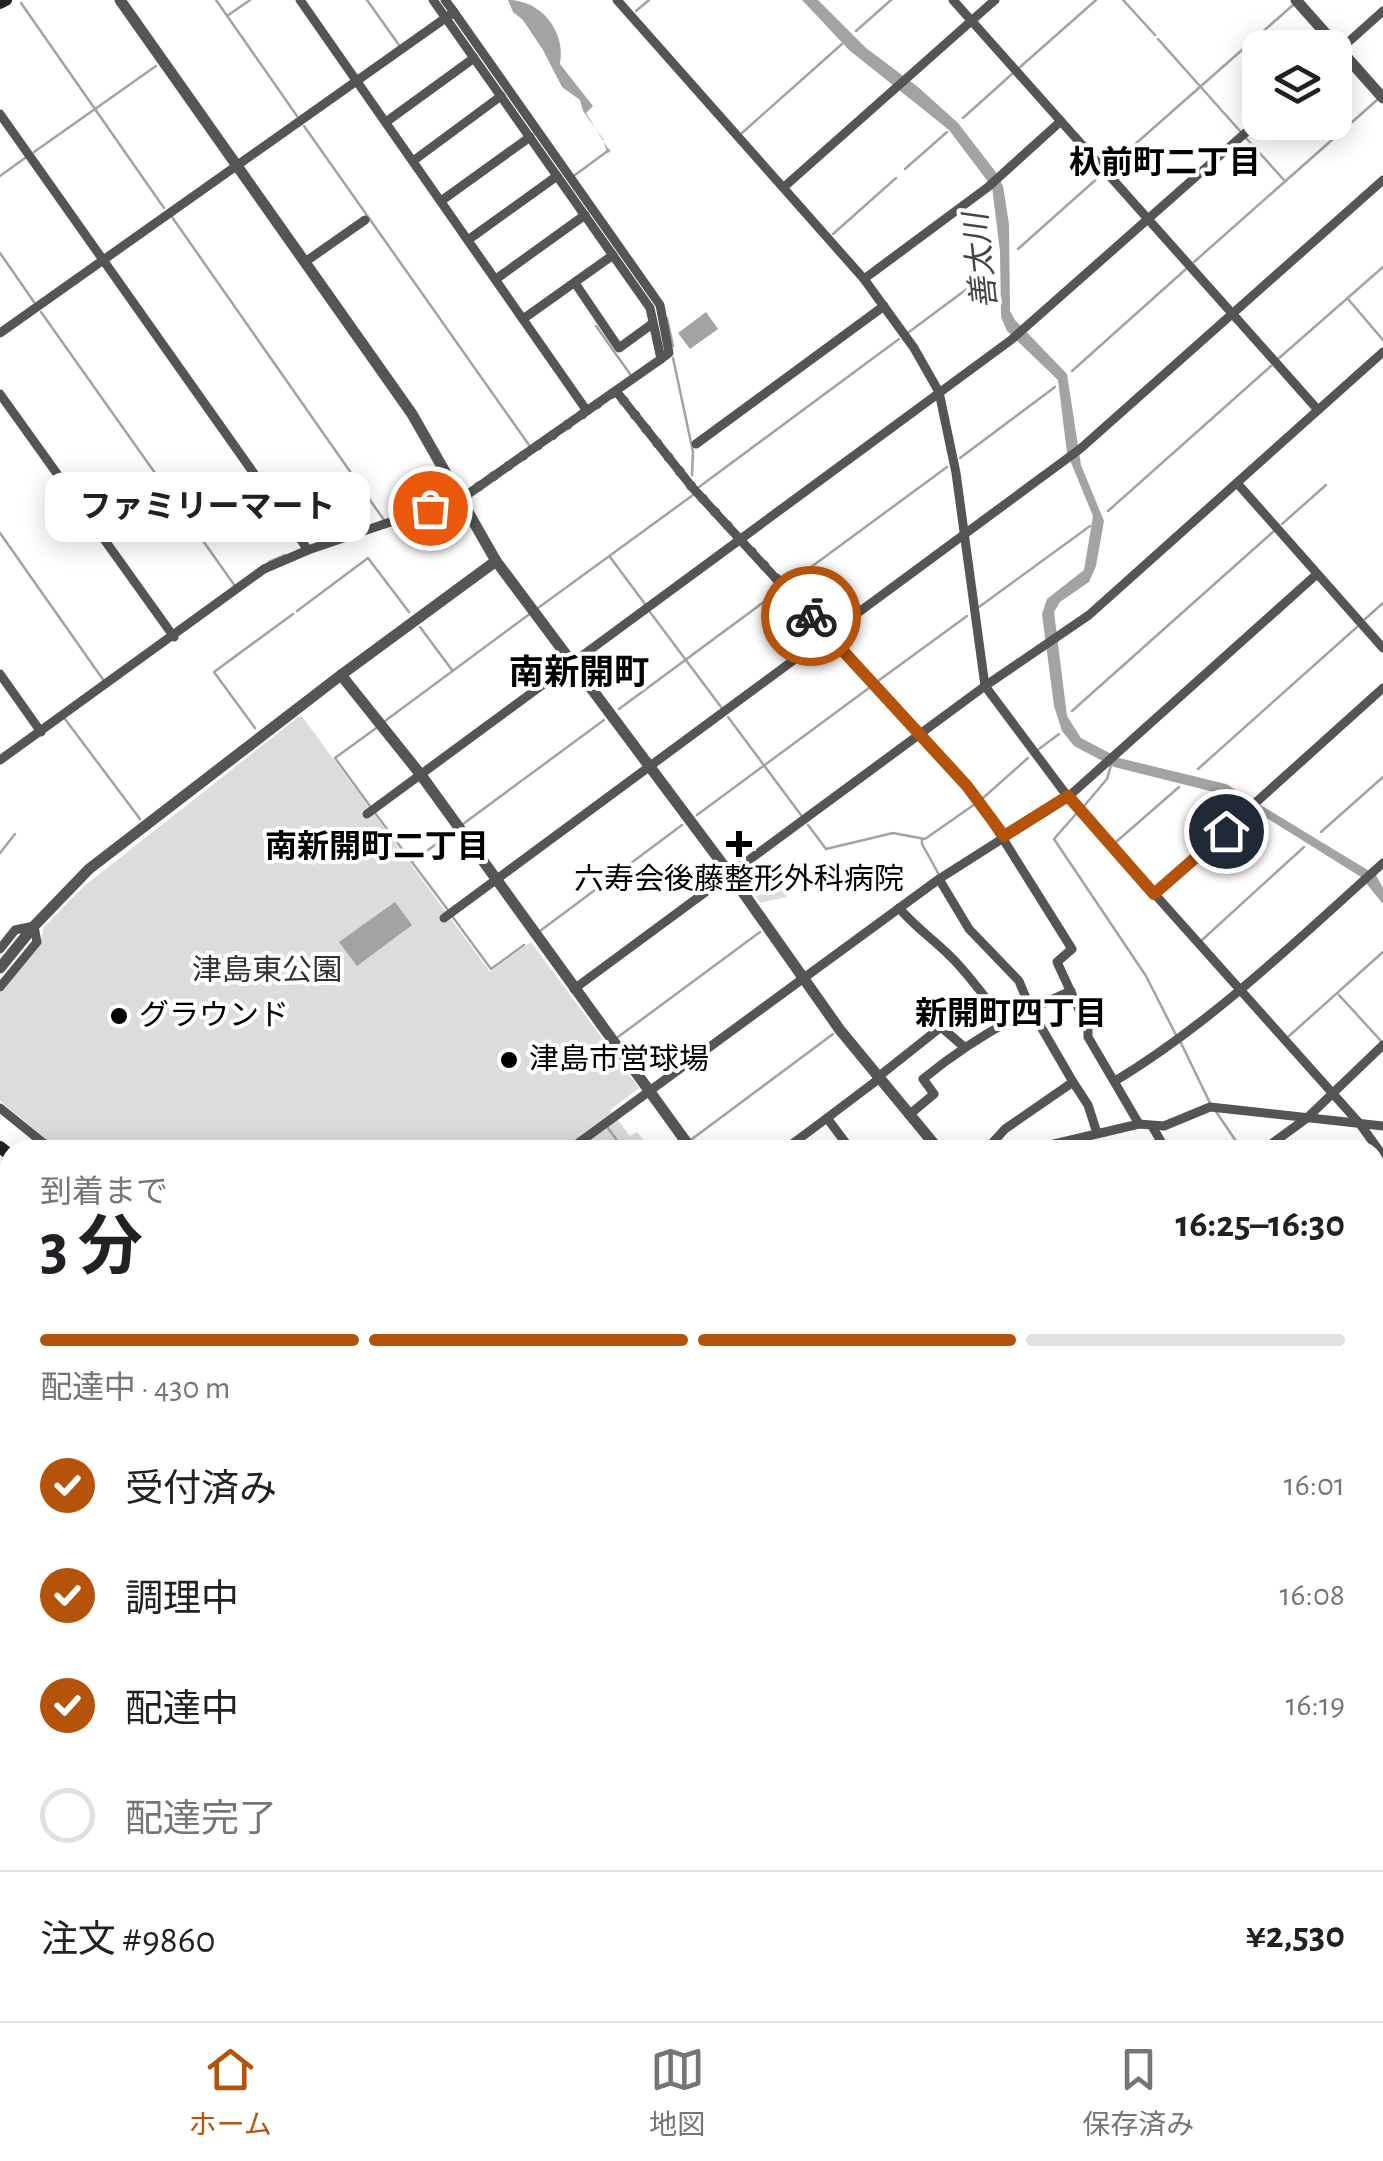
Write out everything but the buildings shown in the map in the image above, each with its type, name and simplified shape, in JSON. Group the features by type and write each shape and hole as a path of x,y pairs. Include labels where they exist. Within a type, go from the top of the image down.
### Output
{"street":[{"path":"120,0 412,414 496,561 730,874 840,1030 931,1140"},
{"path":"300,0 587,411"},
{"path":"0,760 264,569 461,498 669,353 660,304 450,15 433,0"},
{"path":"446,0 474,58 650,308 660,359"},
{"path":"618,0 864,279 914,348 939,392 956,474 985,686 1068,796 1372,1140"},
{"path":"953,0 1318,410"},
{"path":"784,187 995,0"},
{"path":"1296,0 1320,30"},
{"path":"1352,39 1383,11"},
{"path":"0,333 450,15"},
{"path":"386,122 474,58"},
{"path":"1352,67 1383,98"},
{"path":"413,161 501,96"},
{"path":"0,114 308,550"},
{"path":"864,279 988,187 1061,121"},
{"path":"367,814 1026,328 1242,136"},
{"path":"441,201 530,137"},
{"path":"468,240 557,176"},
{"path":"444,918 1080,449 1383,180"},
{"path":"496,279 585,216"},
{"path":"305,262 365,220"},
{"path":"523,319 613,255"},
{"path":"575,283 619,348 652,324"},
{"path":"696,444 884,306"},
{"path":"574,988 985,686 1089,615 1383,352"},
{"path":"616,391 658,448 978,799 1072,949 1057,962 1088,1036 1138,1124"},
{"path":"0,394 174,637"},
{"path":"1237,483 1383,648"},
{"path":"0,968 34,926 90,869 341,674 496,561"},
{"path":"584,1140 939,879 1068,796 1318,574"},
{"path":"0,674 41,732"},
{"path":"341,674 421,775 685,1140"},
{"path":"1154,894 1383,688"},
{"path":"1115,1080 1240,990 1383,864"},
{"path":"939,879 970,929 1019,981 1030,1008 1088,1105 1097,1132"},
{"path":"899,908 920,933 960,966 1006,1022"},
{"path":"0,948 16,930 34,926"},
{"path":"0,987 37,942 34,926"},
{"path":"910,1115 934,1094 923,1079 963,1046 1030,1008 1071,991"},
{"path":"797,1140 941,1027 963,1046"},
{"path":"1276,1140 1334,1094 1383,1045"},
{"path":"995,1140 1073,1082"},
{"path":"0,1108 40,1140"},
{"path":"1068,1140 1138,1124 1164,1126 1213,1108 1383,1126"},
{"path":"827,1118 844,1140"},
{"path":"1152,1126 1160,1140"}],"green space":[{"name":"津島東公園","path":"301,715 490,972 531,942 639,1088 610,1110 630,1136 637,1132 643,1140 47,1140 0,1101 0,993 40,944 44,927 83,887"},
{"path":"781,868 787,897 760,903 756,896 762,894 757,873"}],"shaded area":[{"path":"508,0 531,5 549,20 559,40 560,64 593,106 586,113 596,129 583,111 580,100 562,87 543,50"},
{"path":"802,0 818,0 866,48 958,123 1003,186 1009,224 1010,311 1067,374 1081,465 1104,521 1089,582 1060,602 1054,612 1067,716 1081,738 1119,758 1226,784 1376,875 1383,888 1383,904 1361,877 1246,805 1222,794 1114,767 1074,746 1062,731 1054,706 1042,614 1047,599 1084,570 1093,516 1067,453 1058,380 1007,331 1001,317 1000,251 992,187 949,130 849,50"},
{"path":"706,312 718,329 690,349 678,333"},
{"path":"395,902 412,925 357,966 339,942"}],"waterway":[{"path":"216,0 297,116"},
{"path":"227,16 250,0"},
{"path":"367,0 399,45"},
{"path":"636,11 649,0"},
{"path":"856,31 891,0"},
{"path":"1019,68 1096,0"},
{"path":"1123,0 1155,35"},
{"path":"21,3 164,208"},
{"path":"1108,168 1293,5"},
{"path":"1158,39 1240,131"},
{"path":"742,133 842,44"},
{"path":"34,152 156,66"},
{"path":"963,118 1012,74"},
{"path":"1194,262 1377,100"},
{"path":"304,126 529,445"},
{"path":"905,169 947,132"},
{"path":"1248,140 1284,180"},
{"path":"575,175 609,150"},
{"path":"0,176 25,158"},
{"path":"1018,249 1101,175"},
{"path":"833,234 896,178"},
{"path":"172,217 384,520"},
{"path":"0,253 34,302"},
{"path":"1278,359 1383,267"},
{"path":"1072,371 1186,269"},
{"name":"善太川","path":"909,332 991,271"},
{"path":"1348,299 1383,340"},
{"path":"41,312 235,586"},
{"path":"667,318 673,346"},
{"path":"596,326 630,374"},
{"path":"699,487 899,339"},
{"path":"673,358 693,452 692,475"},
{"path":"1108,511 1271,366"},
{"path":"960,458 1055,387"},
{"path":"788,584 947,467"},
{"path":"1282,524 1326,485"},
{"path":"538,608 693,495"},
{"path":"979,607 1090,526"},
{"path":"1072,711 1274,531"},
{"path":"0,533 104,681"},
{"path":"269,562 285,555"},
{"path":"610,557 645,604"},
{"path":"297,611 368,558 409,612"},
{"path":"619,709 780,590"},
{"path":"1365,619 1383,603"},
{"path":"650,612 721,707"},
{"path":"385,721 531,613"},
{"path":"255,728 214,672 293,614"},
{"path":"878,681 967,616"},
{"path":"420,627 452,670"},
{"path":"1198,769 1357,627"},
{"path":"697,815 869,688"},
{"path":"728,717 801,815"},
{"path":"65,719 140,819"},
{"path":"463,824 604,720"},
{"path":"370,806 335,758 379,726"},
{"path":"1039,749 1059,734"},
{"path":"983,798 1028,758"},
{"path":"1084,806 1107,779 1112,762"},
{"path":"1321,832 1383,777"},
{"path":"1116,842 1179,787"},
{"path":"808,825 826,849 893,833 925,839 975,804"},
{"path":"375,813 448,910"},
{"path":"1076,814 1054,839 1146,976 1177,1037"},
{"path":"540,931 682,825"},
{"path":"413,861 454,831"},
{"path":"0,853 15,834"},
{"path":"922,839 938,873"},
{"path":"1202,940 1304,847"},
{"path":"452,916 491,969 524,945"},
{"path":"618,1037 760,932"},
{"path":"1289,1036 1383,952"},
{"path":"1339,995 1381,1041"},
{"path":"692,1139 833,1034"},
{"path":"1181,1043 1210,1103"},
{"path":"1215,1110 1235,1140"},
{"path":"608,1128 617,1140"}],"way so far":[{"path":"430,508 461,499 616,391 658,448 811,616"}],"place":[{"name":"ファミリーマート","path":"430,508"},
{"name":"六寿会後藤整形外科病院","path":"739,844"},
{"name":"グラウンド","path":"119,1016"},
{"name":"津島市営球場","path":"509,1060"}],"district":[{"name":"杁前町二丁目","path":"1165,163"},
{"name":"南新開町","path":"579,673"},
{"name":"南新開町二丁目","path":"377,847"},
{"name":"新開町四丁目","path":"1011,1014"}],"route":[{"path":"811,616 967,786 1004,836 1068,796 1154,894 1226,831"}]}
